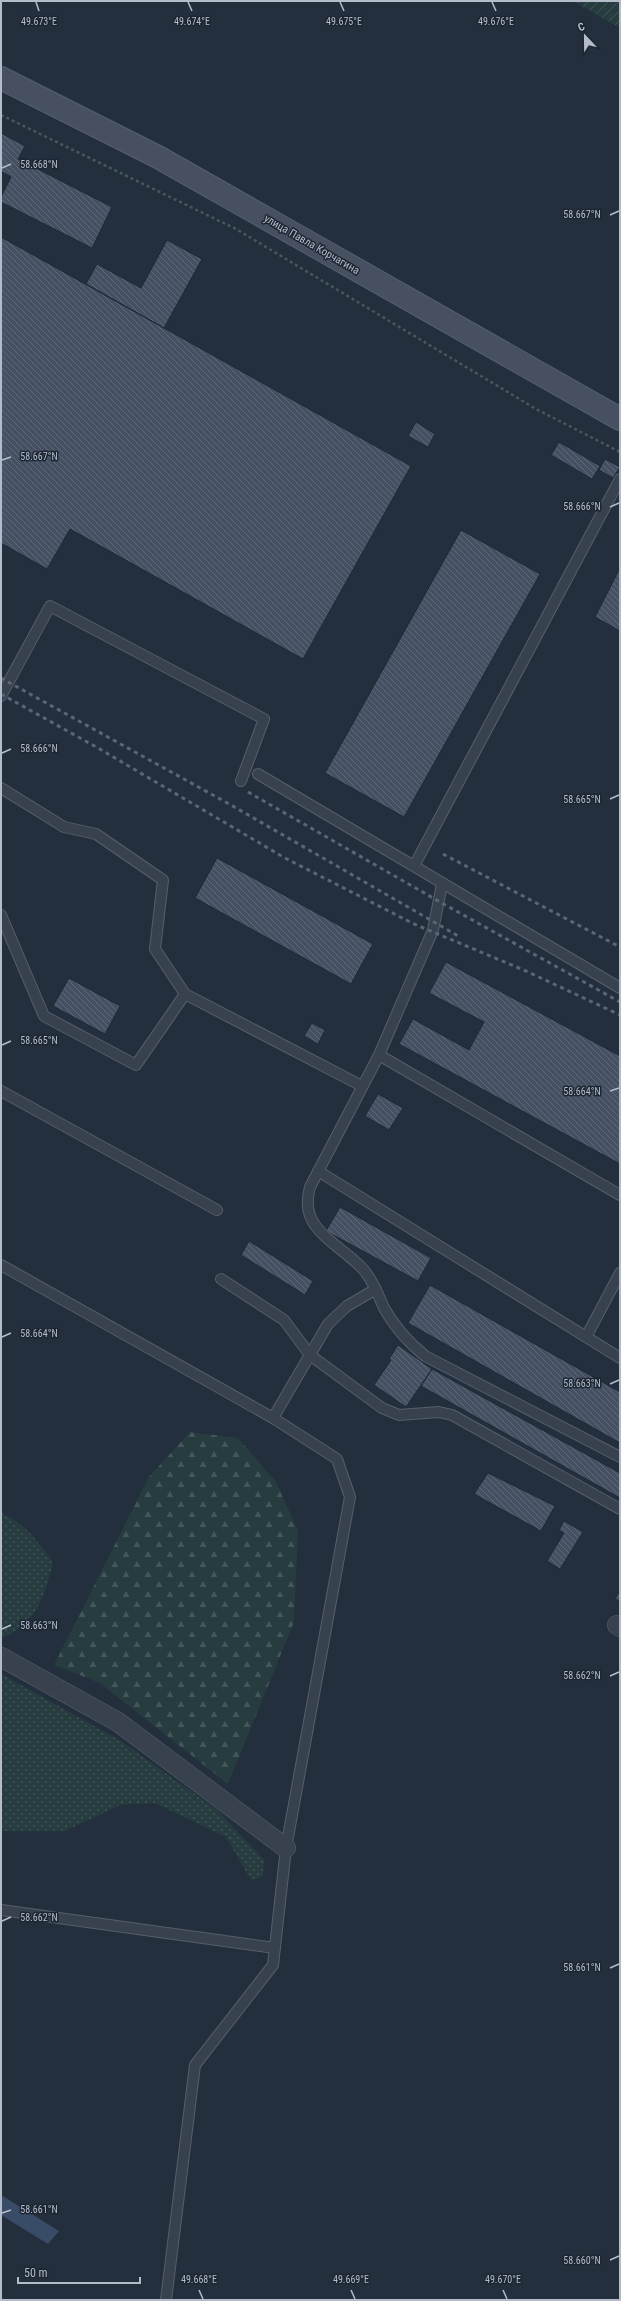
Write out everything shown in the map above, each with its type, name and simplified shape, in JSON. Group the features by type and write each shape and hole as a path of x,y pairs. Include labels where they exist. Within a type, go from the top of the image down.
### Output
{"main road":[{"name":"улица Павла Корчагина","path":"1,78 158,157 620,419"}],"street":[{"path":"1,1657 118,1722 286,1848"}],"lane":[{"path":"414,866 620,478"},
{"path":"1,696 50,606 264,719 241,781"},
{"path":"258,774 620,988"},
{"path":"1,788 64,827 96,834 163,880 154,949 185,994 362,1086"},
{"path":"442,884 432,930 379,1055 318,1171 308,1195 307,1205 311,1219 321,1231 363,1269 376,1289 398,1330 406,1340 426,1356 620,1456"},
{"path":"1,915 44,1016 136,1065 185,994"},
{"path":"379,1055 620,1195"},
{"path":"1,1091 217,1210"},
{"path":"318,1171 620,1358"},
{"path":"1,1265 273,1418 337,1459 350,1497 286,1848 273,1965 195,2065 166,2300"},
{"path":"586,1337 620,1273"},
{"path":"221,1279 284,1320 310,1355 390,1412 411,1415 439,1412 452,1414 620,1509"},
{"path":"273,1418 328,1324 347,1306 376,1289"},
{"path":"1,1910 275,1948"}],"path":[{"path":"1,115 236,229 536,409 620,452"}],"green space":[{"path":"573,1 620,1 620,28"},
{"path":"190,1432 238,1438 276,1482 298,1531 294,1622 228,1784 100,1683 54,1665 149,1477"},
{"path":"1,1513 17,1522 24,1528 42,1547 53,1562 42,1597 32,1616 14,1632 2,1638"},
{"path":"1,1674 121,1741 217,1810 264,1860 263,1876 251,1880 226,1837 155,1803 120,1805 65,1831 1,1831"}],"water":[{"path":"1,2195 59,2231 48,2244 1,2215"}],"building":[{"path":"1,133 25,146 18,159 112,207 92,248 1,202 1,197 11,177 1,171"},
{"path":"1,237 411,466 303,659 70,529 47,569 1,543"},
{"path":"167,240 202,259 164,328 86,284 97,264 141,288"},
{"path":"416,422 435,434 428,447 408,436"},
{"path":"559,442 600,466 592,479 551,455"},
{"path":"605,459 620,467 613,478 599,470"},
{"path":"461,530 540,574 404,817 325,773"},
{"path":"620,568 620,631 595,617"},
{"path":"217,858 373,944 351,984 195,898"},
{"path":"446,962 620,1056 620,1164 399,1044 413,1019 469,1050 484,1022 429,993"},
{"path":"69,978 120,1006 105,1034 53,1006"},
{"path":"312,1023 325,1030 318,1044 304,1036"},
{"path":"378,1094 403,1108 389,1130 365,1116"},
{"path":"340,1207 431,1258 418,1281 326,1231"},
{"path":"249,1241 313,1281 305,1295 241,1255"},
{"path":"430,1285 620,1392 620,1443 408,1323"},
{"path":"398,1345 432,1369 406,1407 374,1385 391,1360 389,1359"},
{"path":"432,1369 620,1473 620,1498 421,1386"},
{"path":"488,1473 555,1506 541,1531 474,1494"},
{"path":"564,1521 583,1532 560,1569 547,1561 564,1533 559,1530"},
{"path":"620,1591 620,1601 615,1599"}],"railway":[{"path":"1,678 231,805 460,937"},
{"path":"1,694 98,748 285,858 414,924 526,971 620,1015"},
{"path":"248,792 440,902 620,1002"},
{"path":"443,854 620,947"}]}
